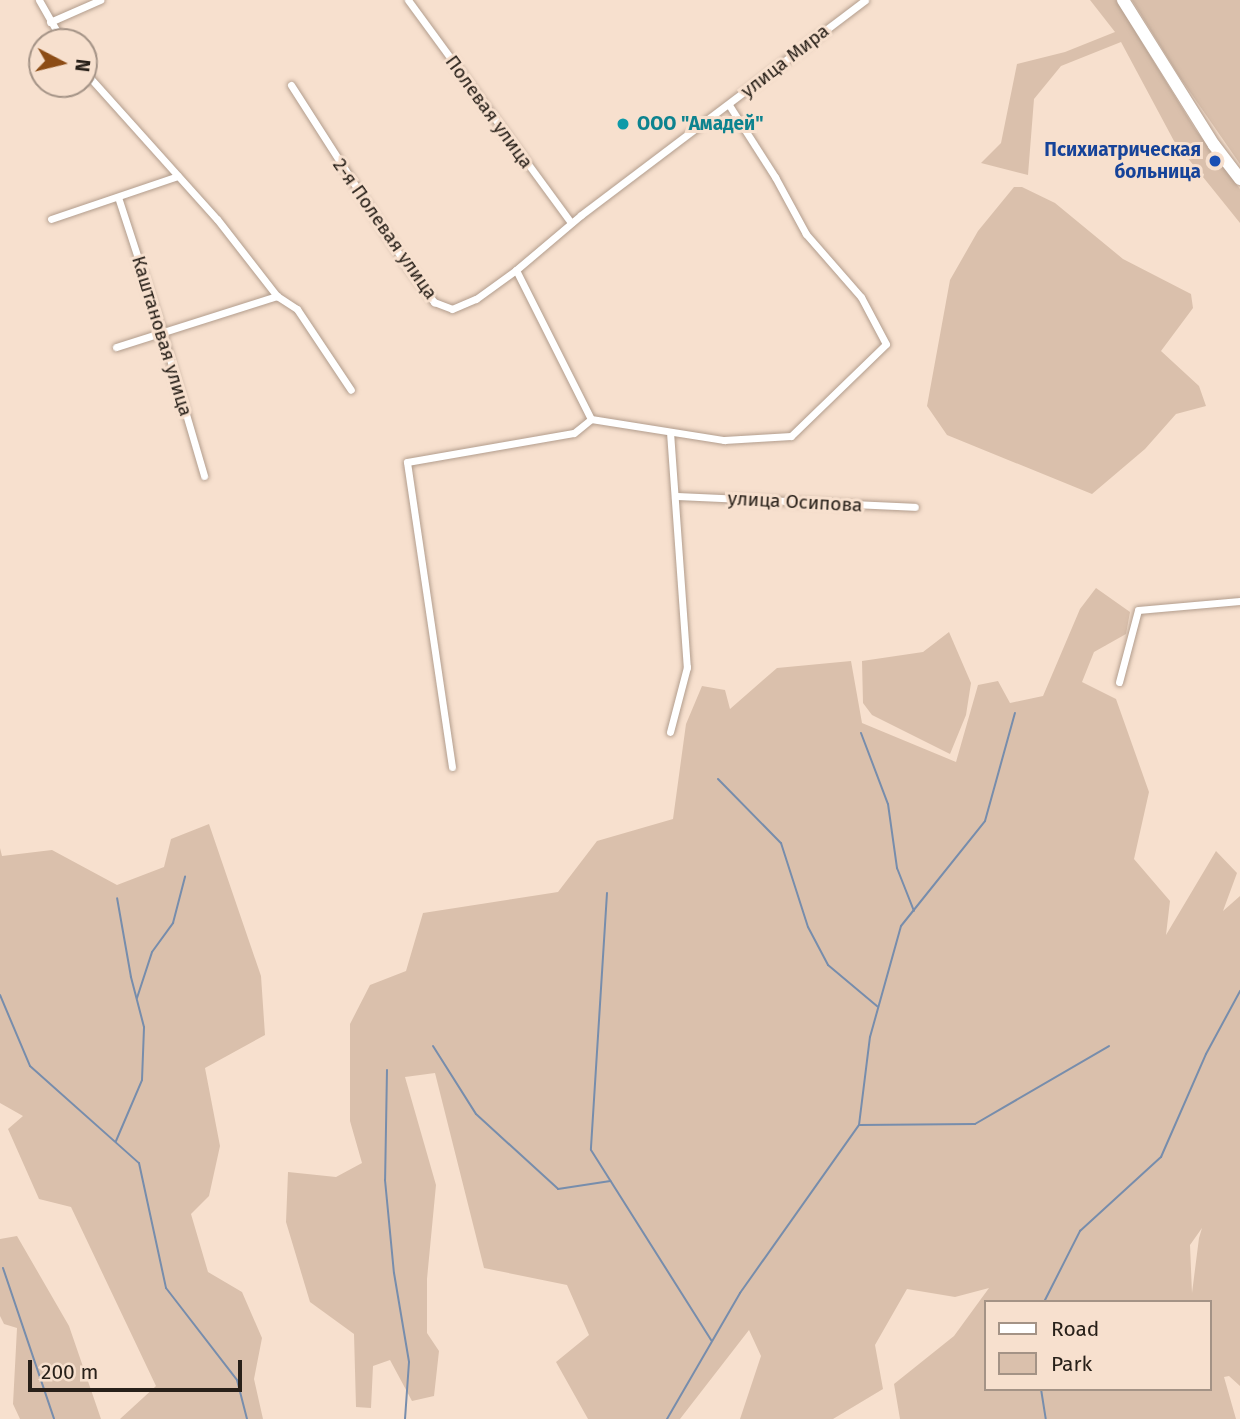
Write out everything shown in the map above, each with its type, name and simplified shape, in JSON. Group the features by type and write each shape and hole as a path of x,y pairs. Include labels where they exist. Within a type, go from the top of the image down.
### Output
{"main road":[{"path":"1123,0 1214,145 1240,179"}],"street":[{"path":"39,0 54,28"},
{"path":"50,22 100,0"},
{"name":"Полевая улица","path":"408,0 571,223"},
{"name":"улица Мира","path":"571,223 865,0"},
{"name":"2-я Полевая улица","path":"291,85 375,220 434,303 452,309 476,299 516,270 571,223"},
{"path":"98,87 217,219 277,296 296,309 351,390"},
{"path":"516,270 590,419 724,440 791,436 886,344 861,297 806,234 775,177 729,105"},
{"path":"51,219 177,177"},
{"name":"Каштановая улица","path":"118,197 162,332 204,476"},
{"path":"116,347 277,296"},
{"path":"452,767 407,462 574,433 590,419"},
{"path":"670,432 687,667 670,733"},
{"name":"улица Осипова","path":"675,496 915,507"},
{"path":"1119,682 1138,610 1240,601"}],"green space":[{"path":"1090,0 1116,0 1195,129 1240,189 1240,223 1174,141 1121,42 1061,66 1034,99 1028,175 981,163 1001,143 1017,64 1065,52 1115,32"},
{"path":"1132,0 1240,0 1240,164 1179,76"},
{"path":"1014,187 1022,187 1055,203 1123,259 1191,294 1193,308 1161,351 1199,386 1206,406 1176,414 1145,449 1092,494 947,435 927,406 950,280 978,231"},
{"path":"1096,588 1130,612 1126,634 1094,652 1082,682 1116,699 1149,792 1134,859 1170,901 1166,935 1216,851 1237,873 1223,911 1240,896 1240,1386 1229,1376 1224,1377 1236,1419 900,1419 894,1384 954,1336 989,1288 955,1297 907,1289 875,1345 883,1389 833,1419 740,1419 761,1356 749,1330 680,1419 588,1419 556,1362 589,1335 567,1285 484,1268 435,1073 405,1077 436,1185 427,1279 427,1333 439,1351 434,1396 412,1401 390,1360 373,1366 371,1408 356,1407 354,1334 310,1302 286,1222 288,1172 336,1177 362,1163 350,1121 350,1024 370,985 406,971 423,913 558,892 597,841 673,819 686,724 702,686 725,690 730,709 777,668 851,661 862,723 956,762 978,685 998,681 1010,703 1043,696 1080,609","holes":["1202,1228 1192,1293 1190,1245"]},
{"path":"949,632 971,683 966,715 950,754 872,715 863,703 862,661 923,652"},
{"path":"209,824 261,976 265,1035 205,1068 220,1146 209,1196 191,1214 208,1272 242,1292 262,1338 254,1379 263,1419 120,1419 156,1386 71,1207 39,1199 8,1129 23,1116 0,1103 0,848 2,856 52,850 117,885 164,867 171,839"},
{"path":"17,1236 69,1326 101,1419 20,1419 13,1404 17,1328 4,1324 0,1316 0,1239"}],"waterway":[{"path":"667,1419 740,1293 859,1125 870,1037 901,926 985,821 1015,713"},
{"path":"861,733 888,804 897,868 914,911"},
{"path":"718,779 781,843 808,927 828,965 878,1007"},
{"path":"137,998 152,952 173,923 185,877"},
{"path":"607,893 591,1150 711,1340"},
{"path":"116,1141 142,1080 144,1027 131,977 117,898"},
{"path":"1045,1300 1080,1231 1161,1157 1206,1054 1240,991"},
{"path":"0,995 30,1066 139,1163 166,1288 237,1380 247,1419"},
{"path":"433,1046 476,1114 558,1189 610,1181"},
{"path":"859,1125 975,1124 1109,1046"},
{"path":"387,1070 385,1180 394,1273 409,1362 405,1419"},
{"path":"3,1268 54,1419"},
{"path":"1041,1391 1046,1419"}],"place":[{"name":"ООО \"Амадей\"","path":"623,124"},
{"name":"Психиатрическая больница","path":"1215,161"}]}
